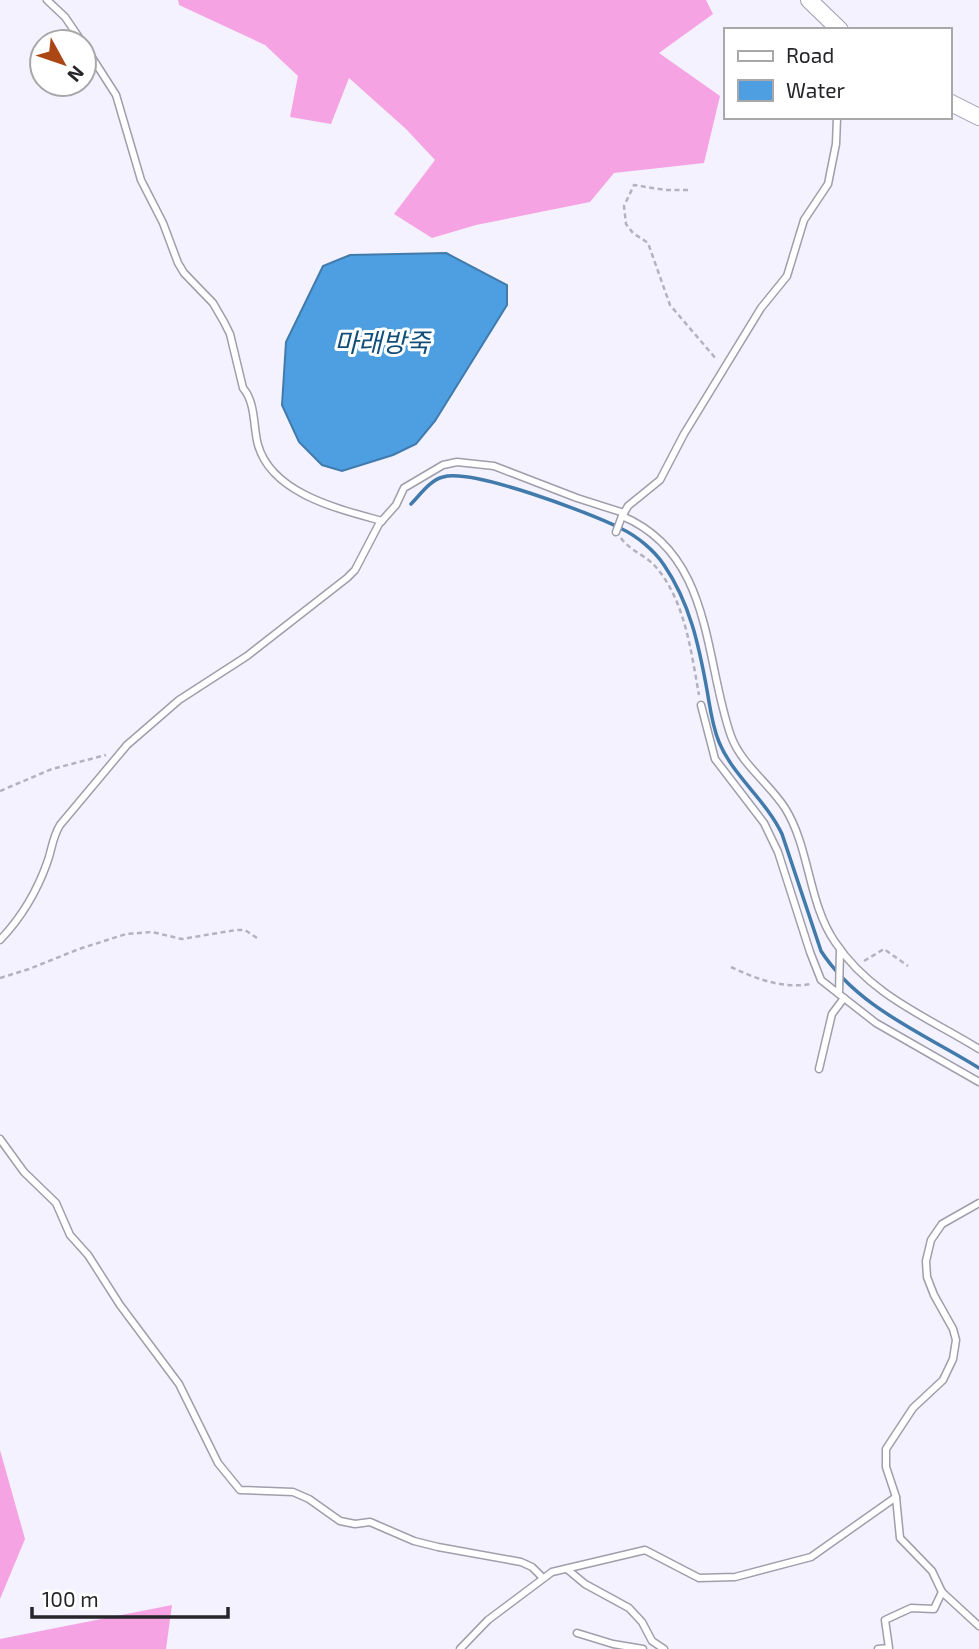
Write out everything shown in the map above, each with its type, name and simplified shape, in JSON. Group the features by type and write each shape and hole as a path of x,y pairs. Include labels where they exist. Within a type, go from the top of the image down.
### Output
{"street":[{"path":"809,0 838,28"},
{"path":"951,104 979,117"}],"lane":[{"path":"47,0 72,28"},
{"path":"98,67 116,95 141,180 163,223 178,263 184,273 214,303 230,334 243,388 249,395 258,446 274,474 290,486 332,508 382,521"},
{"path":"616,532 628,506 660,480 761,308 787,275 804,220 828,184 838,119"},
{"path":"0,940 11,929 36,888 60,825 127,745 179,700 247,656 347,579 355,570 382,521 396,505 404,488 443,465 457,462 494,466 623,515 637,523 674,557 687,577 705,625 732,739 738,752 786,809 827,928 840,949 876,988 979,1049"},
{"path":"701,705 715,759 764,822 778,852 821,980 876,1023 979,1082"},
{"path":"819,1069 832,1014 842,996 840,949"},
{"path":"0,1139 24,1172 56,1203 70,1235 88,1255 120,1305 179,1384 218,1463 240,1490 293,1492 309,1499 340,1521 355,1524 369,1522 414,1541 521,1562 532,1567 542,1578"},
{"path":"979,1202 942,1224 931,1240 928,1250 928,1277 934,1295 953,1329 955,1350 943,1380 913,1408 886,1449 886,1467 896,1497 900,1538 932,1571 942,1592 979,1626"},
{"path":"460,1649 488,1620 552,1572 645,1550 699,1578 735,1577 811,1557 896,1497"},
{"path":"567,1569 585,1584 629,1608 642,1622 652,1641 664,1649"},
{"path":"878,1649 889,1648 885,1620 911,1608 934,1609 942,1592"},
{"path":"577,1633 613,1644 643,1649"}],"path":[{"path":"688,190 665,190 634,185 624,206 626,224 633,233 648,243 670,305 724,368"},
{"path":"616,532 625,544 637,550 654,565 673,594 685,628 701,705"},
{"path":"0,790 52,769 106,755"},
{"path":"0,978 126,934 152,932 182,939 245,930 257,938"},
{"path":"855,966 884,949 908,966"},
{"path":"731,967 776,984 809,985 821,980"}],"shaded area":[{"path":"178,0 706,0 713,14 659,53 720,96 704,163 614,173 590,202 476,225 432,238 394,214 435,160 406,129 349,78 331,124 290,117 298,76 265,45 179,5"},
{"path":"0,1450 25,1539 0,1599"},
{"path":"172,1605 166,1649 0,1649 0,1639"}],"water":[{"name":"마래방죽","path":"446,253 507,285 507,305 435,421 416,444 393,455 342,471 322,465 299,442 282,405 286,342 323,266 350,255"}],"waterway":[{"path":"411,504 430,484 443,477 479,479 584,512 626,531 650,549 673,579 687,610 697,641 719,742 732,766 767,810 782,834 821,951 836,971 872,1004 979,1068"}]}
